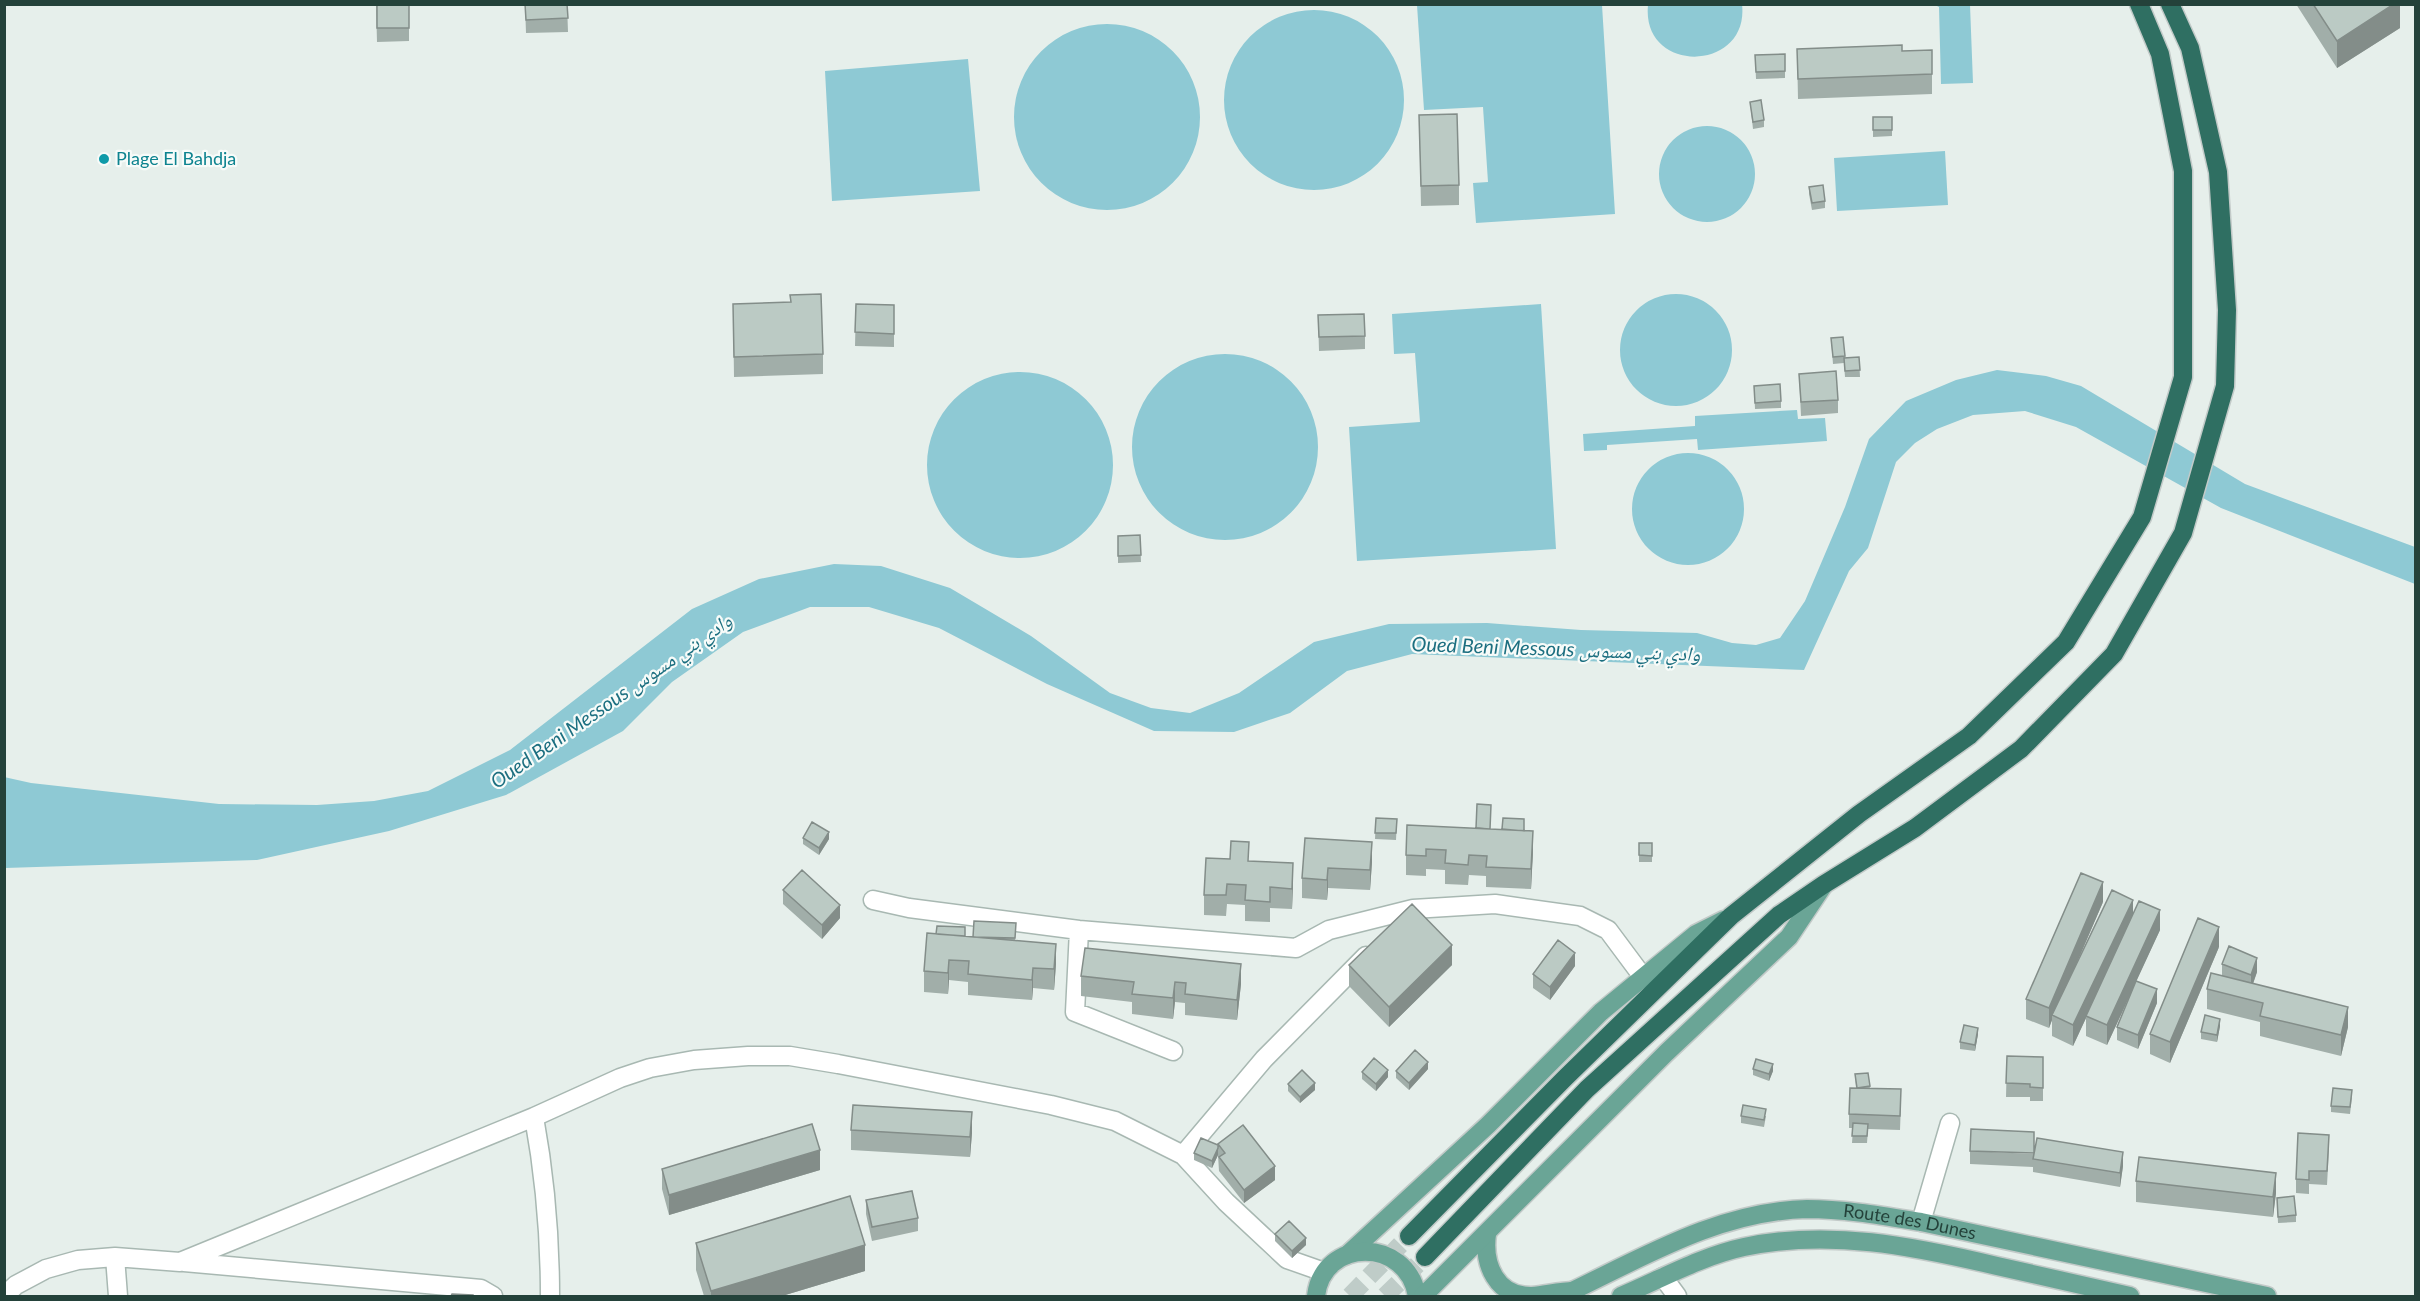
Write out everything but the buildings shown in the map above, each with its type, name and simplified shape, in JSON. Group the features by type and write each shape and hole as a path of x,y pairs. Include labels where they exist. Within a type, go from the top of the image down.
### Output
{"highway":[{"path":"1408,1236 1731,916 1859,814 1969,736 2066,642 2142,516 2183,377 2184,171 2160,54 2139,4"},
{"path":"1425,1257 1587,1089 1779,915 1915,828 2020,748 2114,654 2184,533 2225,387 2227,310 2218,172 2190,48 2170,4"}],"main road":[{"path":"1423,1296 1666,1053 1789,937 1823,885"},
{"path":"1347,1255 1488,1125 1601,1011 1696,934 1731,916"},
{"name":"Route des Dunes","path":"1486,1234 1485,1250 1488,1265 1495,1279 1504,1288 1517,1294 1530,1296 1568,1294 1676,1241 1717,1225 1756,1215 1807,1209 1870,1213 1921,1222 2267,1296"},
{"name":"Route des Dunes","path":"1621,1296 1663,1277 1742,1248 1791,1239 1856,1240 1919,1248 2130,1296"},
{"path":"1316,1288 1334,1262 1347,1255 1363,1251 1380,1253 1395,1260 1407,1271 1415,1286 1417,1296"}],"street":[{"path":"873,900 909,908 1079,930 1296,948 1329,930 1413,909 1495,904 1580,916 1608,930 1643,977"},
{"path":"1183,1155 1264,1059 1413,909"},
{"path":"1079,930 1075,1012 1173,1051"},
{"path":"207,1258 620,1078 650,1068 694,1060 790,1056 1051,1105 1115,1121 1183,1155 1226,1202 1316,1288"},
{"path":"534,1117 544,1169 550,1252 550,1296"},
{"path":"1921,1222 1950,1123"},
{"path":"115,1257 118,1296"},
{"path":"4,1296 15,1285 46,1269 78,1260 115,1257 180,1262 207,1258 481,1289 493,1296"},
{"path":"1663,1277 1677,1296"}],"water":[{"path":"1742,4 1740,27 1730,43 1714,53 1695,57 1677,54 1661,44 1650,28 1648,5"},
{"path":"1417,5 1602,5 1615,214 1476,223 1473,183 1488,182 1483,107 1424,110"},
{"path":"1935,5 1970,5 1973,83 1941,84 1939,7"},
{"path":"1314,10 1332,11 1349,16 1378,36 1398,65 1403,82 1403,118 1398,135 1378,164 1349,184 1332,189 1314,190 1296,189 1279,184 1250,164 1230,135 1225,118 1224,100 1225,82 1230,65 1250,36 1279,16 1296,11"},
{"path":"1107,24 1142,31 1158,40 1172,52 1184,66 1193,82 1200,117 1193,152 1184,168 1172,182 1158,194 1142,203 1107,210 1072,203 1056,194 1042,182 1030,168 1021,152 1014,117 1021,82 1030,66 1042,52 1056,40 1072,31"},
{"path":"968,59 980,191 832,201 825,71"},
{"path":"1698,126 1716,126 1734,134 1747,147 1755,165 1752,193 1734,214 1716,222 1698,222 1680,214 1667,201 1659,183 1659,165 1667,147 1680,134"},
{"path":"1945,151 1948,205 1837,211 1834,158"},
{"path":"1676,294 1697,298 1716,310 1728,329 1732,350 1728,371 1716,390 1697,402 1676,406 1655,402 1636,390 1624,371 1620,350 1624,329 1636,310 1655,298"},
{"path":"1541,304 1556,549 1357,561 1349,427 1420,422 1415,353 1394,354 1392,314"},
{"path":"1225,354 1260,361 1291,381 1311,412 1318,447 1311,482 1291,513 1260,533 1225,540 1190,533 1159,513 1139,482 1132,447 1139,412 1159,381 1190,361"},
{"name":"Oued Beni Messous وادي بني مسوس","path":"1997,370 2046,376 2081,386 2245,484 2415,547 2415,584 2221,508 2076,427 2025,411 1973,415 1937,429 1915,443 1896,462 1868,548 1849,571 1804,670 1412,654 1347,671 1290,713 1234,732 1154,731 1047,684 939,628 869,607 810,607 743,632 672,682 623,731 506,795 389,831 257,860 5,868 4,777 31,783 219,804 317,805 374,801 428,791 510,750 692,609 759,579 834,564 881,566 950,588 1031,636 1110,693 1151,708 1190,713 1239,693 1314,642 1389,624 1487,623 1581,630 1697,633 1732,643 1756,645 1780,638 1805,601 1845,507 1869,439 1906,401 1956,380"},
{"path":"1020,372 1055,379 1071,388 1085,400 1097,414 1106,430 1113,465 1106,500 1097,516 1085,530 1071,542 1055,551 1020,558 985,551 969,542 955,530 943,516 934,500 927,465 934,430 943,414 955,400 969,388 985,379"},
{"path":"1797,410 1798,419 1825,418 1827,441 1698,450 1697,439 1607,445 1607,450 1584,451 1583,434 1695,426 1695,416"},
{"path":"1688,453 1709,457 1728,469 1740,488 1744,509 1740,530 1728,549 1709,561 1688,565 1667,561 1648,549 1636,530 1632,509 1636,488 1648,469 1667,457"}],"tunnel":[{"path":"1350,1296 1409,1236"},
{"path":"1385,1296 1425,1257"}],"place":[{"name":"Plage El Bahdja","path":"104,159"}]}
